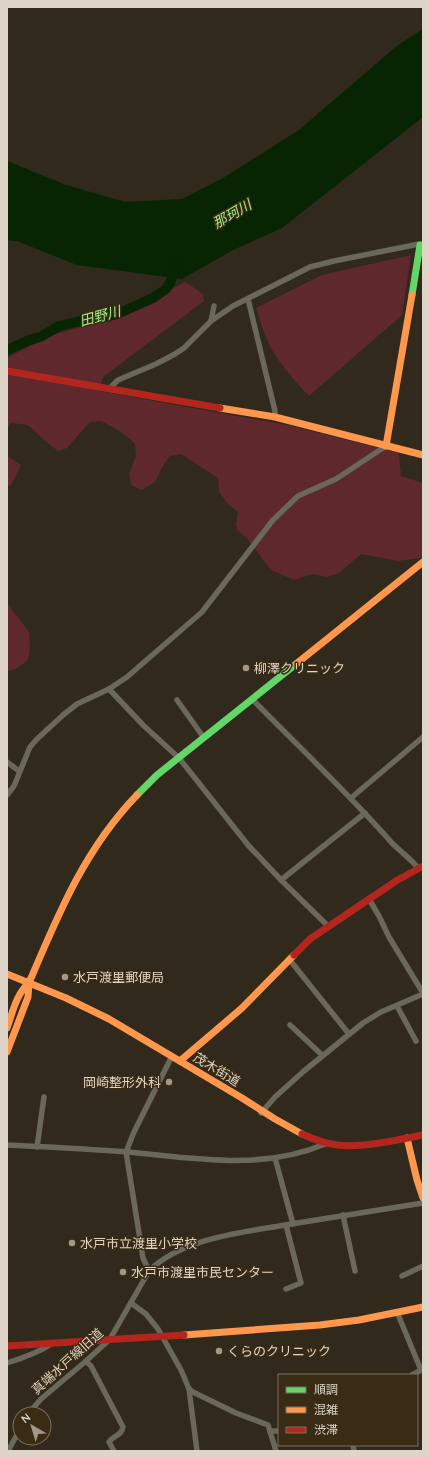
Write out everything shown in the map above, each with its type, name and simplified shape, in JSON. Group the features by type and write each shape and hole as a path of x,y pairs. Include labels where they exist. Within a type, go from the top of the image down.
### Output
{"main road":[{"path":"386,446 422,245"},
{"path":"7,371 275,417 423,455"},
{"path":"7,1028 20,994 29,982 72,886 99,840 118,815 141,790 179,758 423,562"},
{"path":"180,1061 242,1008 310,939 396,881 422,867"},
{"name":"茂木街道","path":"7,974 29,982 120,1025 172,1056 261,1113 305,1135 336,1145 355,1145 423,1135"},
{"path":"7,1052 28,997 29,982"},
{"path":"407,1138 423,1198"},
{"path":"7,1346 163,1337 320,1325 359,1320 423,1307"}],"street":[{"path":"110,388 118,380 156,364 184,348 211,321 233,306 310,268 341,260 419,244 422,245"},
{"path":"248,299 275,417"},
{"path":"211,321 214,306"},
{"path":"7,795 14,786 30,747 48,728 77,704 109,689 126,677 202,612 273,520 286,507 298,496 336,479 386,446"},
{"path":"109,689 143,725 179,758 248,845 328,926"},
{"path":"252,699 365,812 397,848 422,867"},
{"path":"177,700 204,738"},
{"path":"351,798 423,737"},
{"path":"7,762 20,771"},
{"path":"281,880 365,812"},
{"path":"261,1113 275,1096 322,1056 373,1016 398,1006 423,993 389,937 369,899"},
{"path":"289,959 349,1034"},
{"path":"398,1006 416,1041"},
{"path":"290,1025 322,1056"},
{"path":"172,1056 134,1132 126,1152 143,1258 149,1271 176,1252 213,1239 343,1215 423,1204"},
{"path":"37,1147 44,1097"},
{"path":"7,1145 126,1152 232,1162 276,1158 305,1152 328,1143"},
{"path":"276,1158 293,1224"},
{"path":"343,1215 355,1271"},
{"path":"286,1225 301,1283 286,1289"},
{"path":"402,1276 423,1266"},
{"name":"真端水戸線旧道","path":"35,1406 110,1339 149,1271"},
{"path":"130,1304 146,1314 158,1329 181,1370 188,1389 197,1451"},
{"path":"397,1312 422,1370"},
{"path":"7,1363 43,1350 53,1343"},
{"path":"86,1361 123,1427 123,1431 109,1442 114,1451"},
{"path":"188,1389 236,1413 268,1425 276,1451"},
{"path":"270,1431 278,1431"}],"shaded area":[{"path":"411,255 402,315 309,396 290,375 273,352 256,308 322,275"},
{"path":"185,282 202,293 204,301 103,377 99,391 287,425 399,453 401,476 423,483 423,556 421,558 398,561 361,554 339,573 327,577 313,574 294,580 271,570 246,537 238,531 236,524 238,512 228,504 219,492 218,478 181,454 170,456 155,482 142,490 131,485 129,474 136,456 135,444 120,431 101,421 90,422 67,448 58,451 28,425 11,423 7,429 7,358 49,336 126,314"},
{"path":"7,456 21,465 11,485 7,486"},
{"path":"7,603 29,632 30,650 28,660 14,670 7,671"}],"water":[{"name":"那珂川","path":"423,29 423,117 282,228 233,250 182,279 77,265 17,241 7,240 7,161 66,185 125,202 182,199 223,178 299,130 398,45"}],"waterway":[{"name":"田野川","path":"7,350 42,336 59,326 117,314 153,298 166,289 170,283 176,265"}],"traffic: fast":[{"path":"412,295 420,245 423,245"},
{"path":"137,795 157,775 296,664"}],"traffic: slow":[{"path":"386,446 412,295"},
{"path":"220,408 275,417 423,455"},
{"path":"296,664 423,562"},
{"path":"7,1028 14,1006 31,978 53,927 76,881 103,836 137,795"},
{"path":"180,1061 242,1008 294,955"},
{"path":"7,974 66,998 109,1019 302,1134"},
{"path":"7,1052 28,997 29,983"},
{"path":"407,1138 423,1198"},
{"path":"184,1335 320,1325 359,1320 423,1307"}],"traffic: jam":[{"path":"7,371 220,408"},
{"path":"294,955 310,939 396,881 423,866"},
{"path":"302,1134 328,1144 348,1146 380,1143 423,1135"},
{"path":"7,1346 184,1335"}],"place":[{"name":"柳澤クリニック","path":"246,668"},
{"name":"水戸渡里郵便局","path":"65,977"},
{"name":"岡崎整形外科","path":"169,1082"},
{"name":"水戸市立渡里小学校","path":"72,1243"},
{"name":"水戸市渡里市民センター","path":"123,1272"},
{"name":"くらのクリニック","path":"219,1351"}]}
